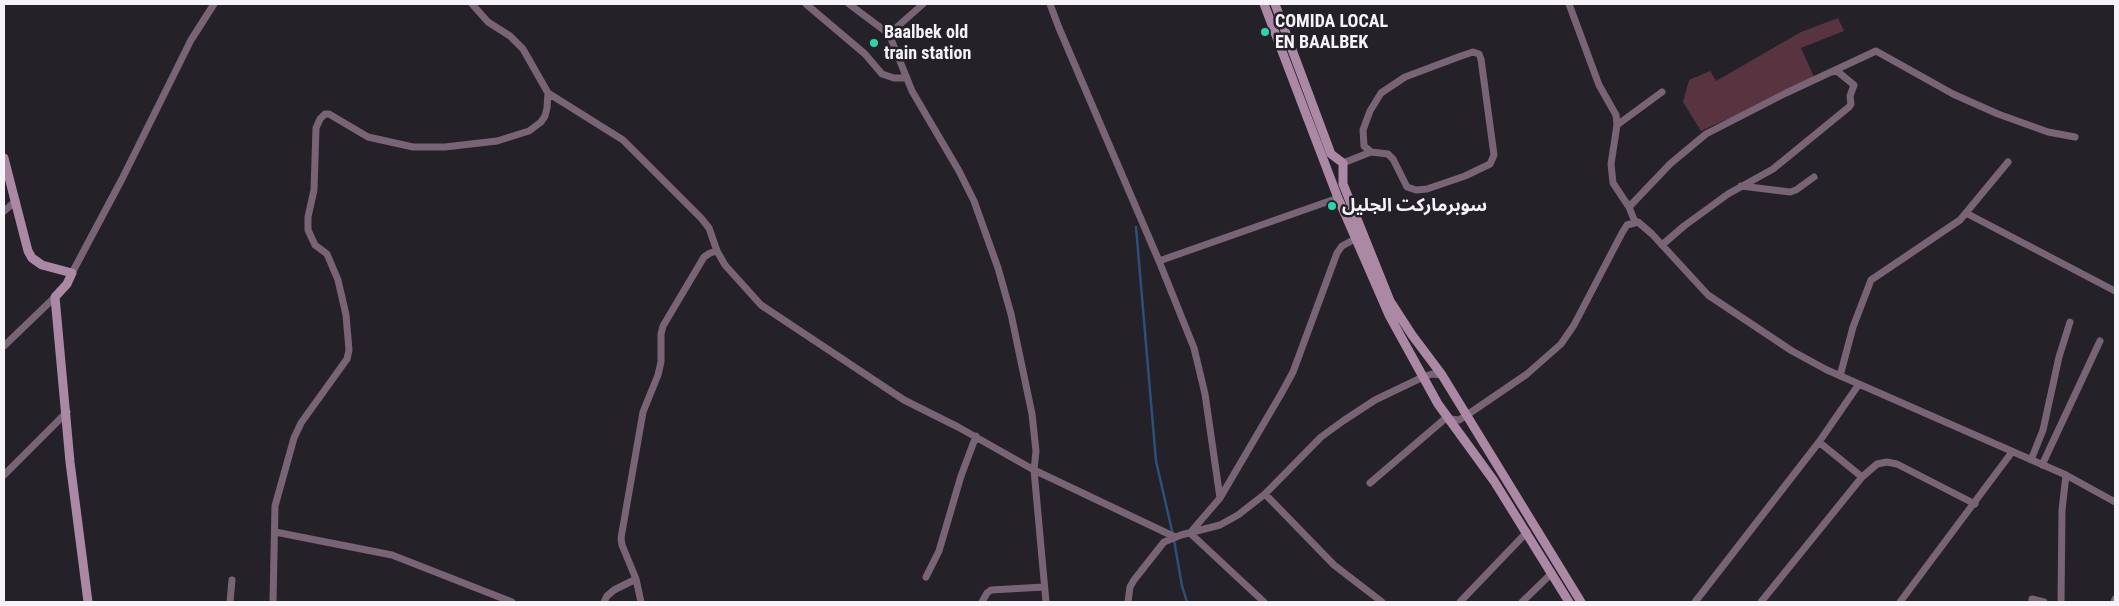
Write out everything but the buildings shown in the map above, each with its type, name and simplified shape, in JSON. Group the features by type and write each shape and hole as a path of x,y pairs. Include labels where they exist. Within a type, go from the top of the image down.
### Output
{"main road":[{"path":"1264,4 1338,198 1389,315 1448,418 1478,458 1527,532 1569,602"},
{"path":"1275,4 1331,154 1343,163 1343,184 1386,293 1405,325 1442,375 1581,602"},
{"path":"4,158 28,251 32,258 42,266 72,273 55,297 70,462 88,602"}],"street":[{"path":"72,273 122,179 191,40 214,4"},
{"path":"472,4 488,22 510,36 523,49 548,93 624,140 701,218 709,228 717,251 725,265 761,305 904,400 976,436 1034,470 1175,537"},
{"path":"806,4 865,54 882,74 894,78 906,78"},
{"path":"849,4 889,34 906,78 966,184 998,268 1012,314 1032,414 1036,451 1034,470 1046,602"},
{"path":"889,34 923,4"},
{"path":"1050,4 1189,333 1201,370 1220,498"},
{"path":"1569,4 1599,85 1613,109 1618,125 1612,156 1612,177 1615,189 1629,207 1635,222"},
{"path":"1629,207 1670,164 1706,134 1828,72 1876,51 1953,94 1998,114 2048,132 2075,137"},
{"path":"1343,163 1371,152 1388,154 1393,159 1407,187 1416,190 1428,189 1466,176 1490,164 1494,155 1482,59 1479,54 1474,52 1461,56 1405,77 1381,93 1370,110 1363,130 1364,146 1371,152"},
{"path":"1662,245 1701,213 1741,186 1773,168 1851,104 1850,96 1854,85 1837,71 1828,72"},
{"path":"1618,125 1662,92"},
{"path":"273,602 275,506 294,438 301,423 347,359 349,350 346,315 338,280 327,254 315,245 308,230 308,217 314,190 316,128 320,119 325,114 329,114 368,137 413,147 445,147 497,141 529,131 541,122 545,116 548,93"},
{"path":"1840,376 1855,321 1871,280 1944,232 1966,214 2008,162"},
{"path":"1741,186 1790,192 1814,177"},
{"path":"1159,261 1338,198"},
{"path":"4,211 16,201"},
{"path":"1966,214 2115,291"},
{"path":"1370,483 1448,418 1459,420 1467,416 1527,374 1562,344 1574,325 1622,233 1627,225 1635,222 1642,225 1701,289 1713,299 1792,352 1840,376 2066,475 2115,502"},
{"path":"1190,533 1220,498 1293,372 1337,253 1342,246 1355,239"},
{"path":"641,602 636,579 622,545 621,532 643,412 658,375 661,362 661,334 663,326 696,268 710,252 717,251"},
{"path":"4,346 55,297"},
{"path":"2031,460 2043,430 2059,357 2070,322"},
{"path":"2042,465 2100,341"},
{"path":"1128,602 1130,587 1134,580 1164,542 1230,520 1265,494 1321,437 1335,427 1375,400 1423,377 1432,374 1442,375"},
{"path":"1695,602 1819,442 1859,384"},
{"path":"4,475 66,412"},
{"path":"926,577 939,551 976,436"},
{"path":"1819,442 1862,477"},
{"path":"1900,602 2012,452"},
{"path":"1761,602 1862,477 1877,464 1891,462 1975,504"},
{"path":"2061,602 2062,510 2066,475"},
{"path":"1265,494 1334,565 1382,602"},
{"path":"275,532 392,555 512,602"},
{"path":"1460,602 1527,532"},
{"path":"1190,533 1264,602"},
{"path":"1522,602 1552,573"},
{"path":"604,602 614,590 636,579"},
{"path":"230,602 232,580"},
{"path":"982,602 991,590 1044,587"},
{"path":"2032,602 2032,599 2044,602"}],"shaded area":[{"path":"1838,18 1844,31 1801,48 1815,79 1701,131 1683,102 1689,80 1710,71 1716,81 1801,32"}],"waterway":[{"path":"1136,227 1156,461 1173,535"},
{"path":"1174,540 1182,586 1187,602"}],"place":[{"name":"COMIDA LOCAL EN BAALBEK","path":"1265,32"},
{"name":"Baalbek old train station","path":"874,43"},
{"name":"سوبرماركت الجليل","path":"1332,206"}]}
